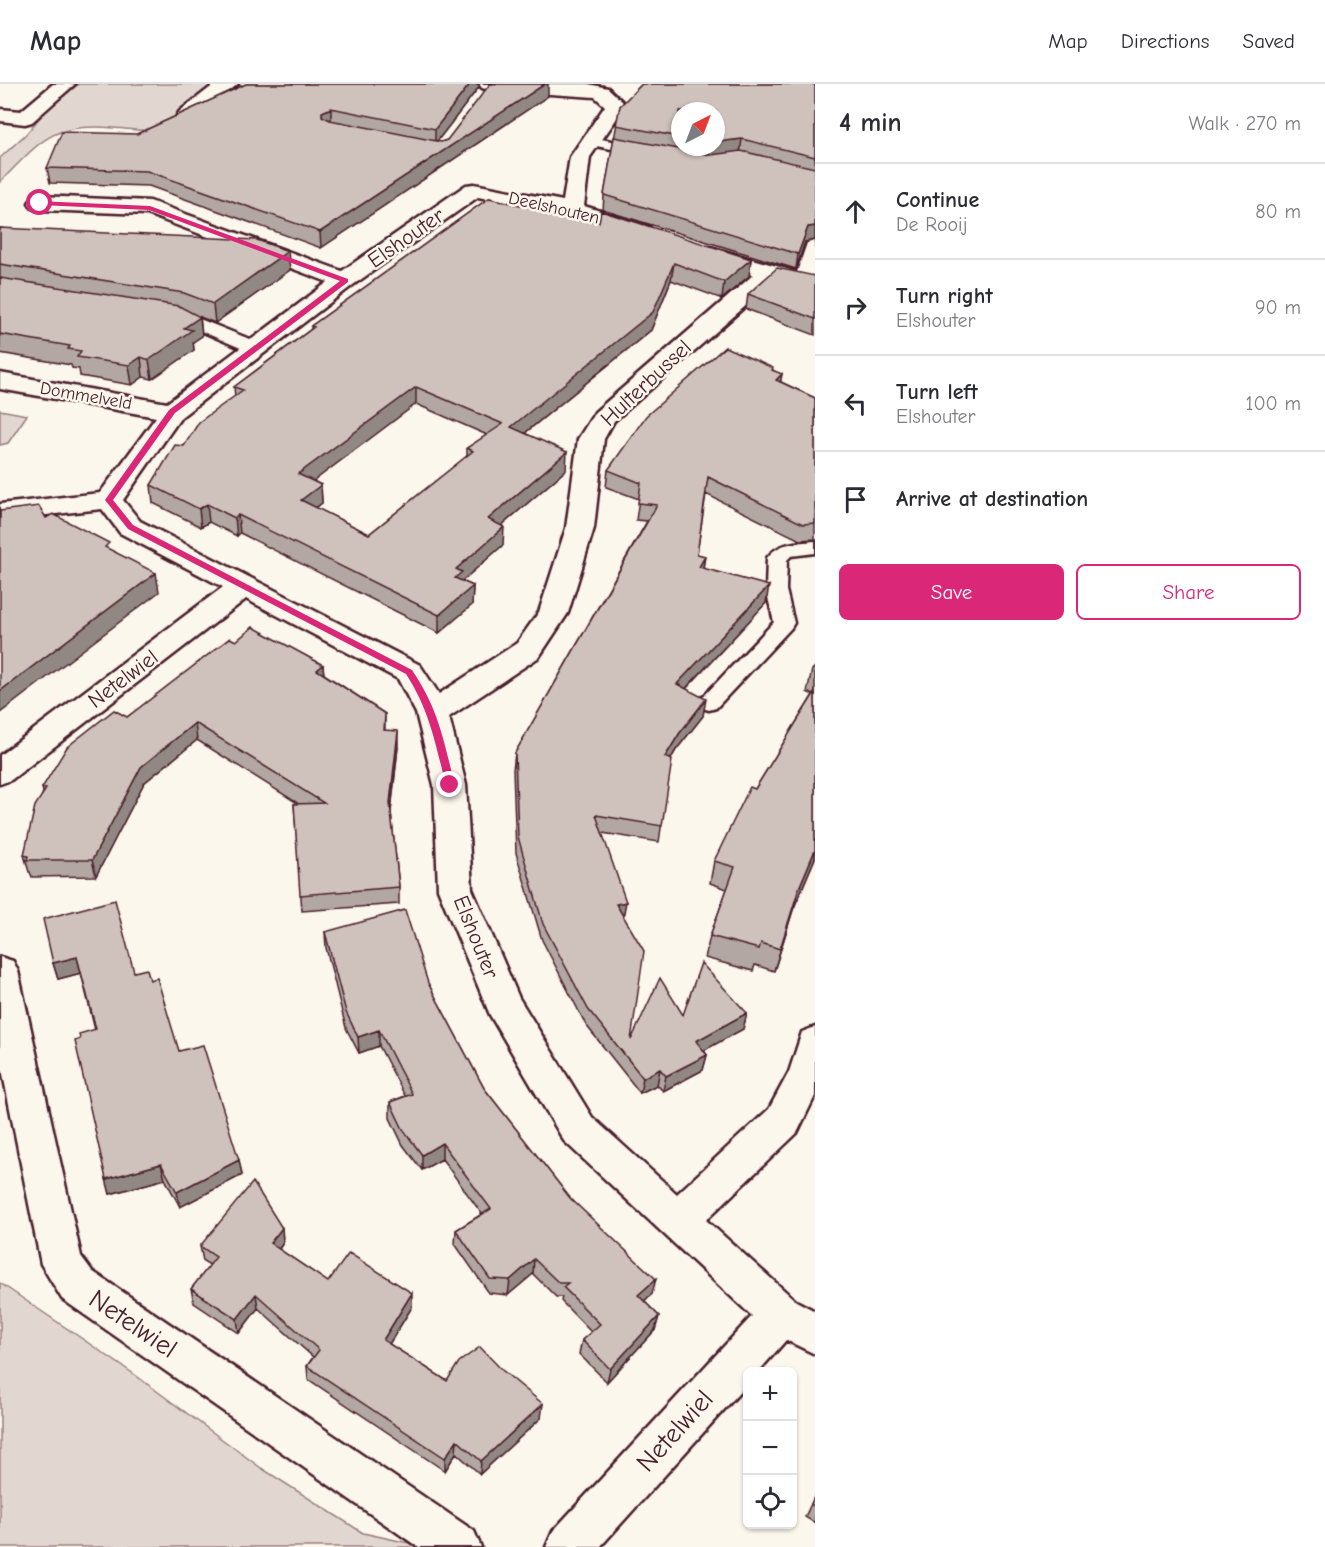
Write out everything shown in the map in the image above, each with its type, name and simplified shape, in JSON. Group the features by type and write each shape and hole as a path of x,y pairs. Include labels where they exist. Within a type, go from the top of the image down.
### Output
{"street":[{"path":"0,116 25,118 65,84"},
{"path":"187,115 228,84"},
{"path":"488,87 609,88 616,105 580,158 573,209"},
{"name":"Deelshouten","path":"474,190 573,209 660,237"},
{"name":"Elshouter","path":"474,190 345,280 172,412 109,500 130,527 409,672 432,712 450,785 455,890 503,1004 578,1129 676,1221 798,1324"},
{"path":"40,203 150,208 345,280"},
{"path":"682,244 769,273 811,282 815,248"},
{"name":"Hulterbussel","path":"432,712 528,650 553,613 580,528 591,439 604,417 769,273"},
{"name":"Dommelveld","path":"0,381 172,412"},
{"path":"0,512 109,500"},
{"name":"Netelwiel","path":"0,772 245,585"},
{"name":"Netelwiel","path":"0,971 62,1264 76,1285 458,1547"},
{"path":"676,1221 783,1121 807,1074 815,1043"},
{"name":"Netelwiel","path":"569,1547 798,1324"}],"lane":[{"path":"591,141 655,153"},
{"path":"151,313 186,319 256,348"},
{"path":"709,703 784,623 776,590 775,562 777,558 785,550 815,547"}],"shaded area":[{"path":"79,84 219,84 171,124 159,129 75,128 49,137 26,155 0,182 0,158 26,134 47,109"},
{"path":"0,410 27,415 8,443 0,445"},
{"path":"0,1283 131,1372 261,1468 363,1533 409,1543 414,1547 0,1547"}],"building":[{"path":"246,84 470,84 435,129 331,108 322,112 322,116 330,120 441,142 447,140 490,84 545,84 320,232 147,171 47,168 62,132 137,134"},
{"path":"642,84 815,84 815,157 742,139 725,141 725,102 671,102 671,135 616,125 620,106"},
{"path":"614,137 671,148 671,156 725,156 725,153 741,151 815,168 815,226 808,227 798,254 604,195"},
{"path":"489,198 599,222 601,211 751,259 724,282 674,263 653,312 511,427 567,452 488,519 504,527 456,569 462,572 455,578 473,586 439,615 238,515 235,518 207,504 199,509 151,485 175,445 184,446 199,422 243,390 234,387 314,327 311,326","holes":["416,387 503,424 467,448 473,451 369,534 301,500 321,485 298,474"]},
{"path":"0,228 257,240 288,251 213,304 184,293 0,264"},
{"path":"777,268 815,276 815,319 748,294"},
{"path":"0,278 179,306 200,317 184,328 192,330 149,360 141,357 129,365 77,357 81,351 68,349 70,346 0,334"},
{"path":"725,347 773,368 772,370 782,374 776,380 815,398 815,523 803,524 708,477 697,554 705,556 699,567 769,586 677,684 706,699 679,734 665,757 672,760 662,826 596,815 626,902 616,904 644,951 631,1040 660,978 683,1015 701,963 747,1013 696,1041 707,1055 666,1076 660,1069 643,1078 588,1009 543,924 518,837 515,753 657,505 638,503 641,483 608,470 646,416"},
{"path":"39,506 46,518 53,514 109,543 105,547 156,573 0,691 0,511"},
{"path":"253,627 323,665 317,670 385,714 384,730 398,731 390,803 399,887 300,895 294,804 324,803 195,723 141,767 92,860 27,860 28,856 24,855 35,806 46,789 42,788 67,747 114,710 127,717 230,638 236,641"},
{"path":"815,692 815,850 799,888 780,949 761,943 759,949 710,936 735,867 714,861 750,787 755,789"},
{"path":"115,900 134,972 147,969 150,980 157,978 179,1051 203,1045 239,1160 177,1192 161,1164 106,1179 75,1041 80,1039 79,1034 96,1029 77,957 53,963 43,919"},
{"path":"405,910 428,983 484,1088 570,1198 656,1279 638,1295 659,1316 610,1369 582,1340 600,1324 563,1287 568,1283 559,1283 534,1259 510,1280 490,1279 456,1230 491,1209 442,1143 422,1155 403,1129 390,1102 412,1094 379,1030 358,1037 346,1012 325,932"},
{"path":"253,1182 282,1228 270,1243 328,1282 349,1253 412,1293 383,1340 447,1381 459,1362 480,1347 502,1370 543,1404 481,1461 457,1440 445,1458 307,1366 319,1350 256,1294 237,1319 191,1289 216,1257 200,1246"}],"route":[{"path":"40,203 150,208 345,280 172,412 109,500 130,527 409,672 432,712 450,785"}]}
